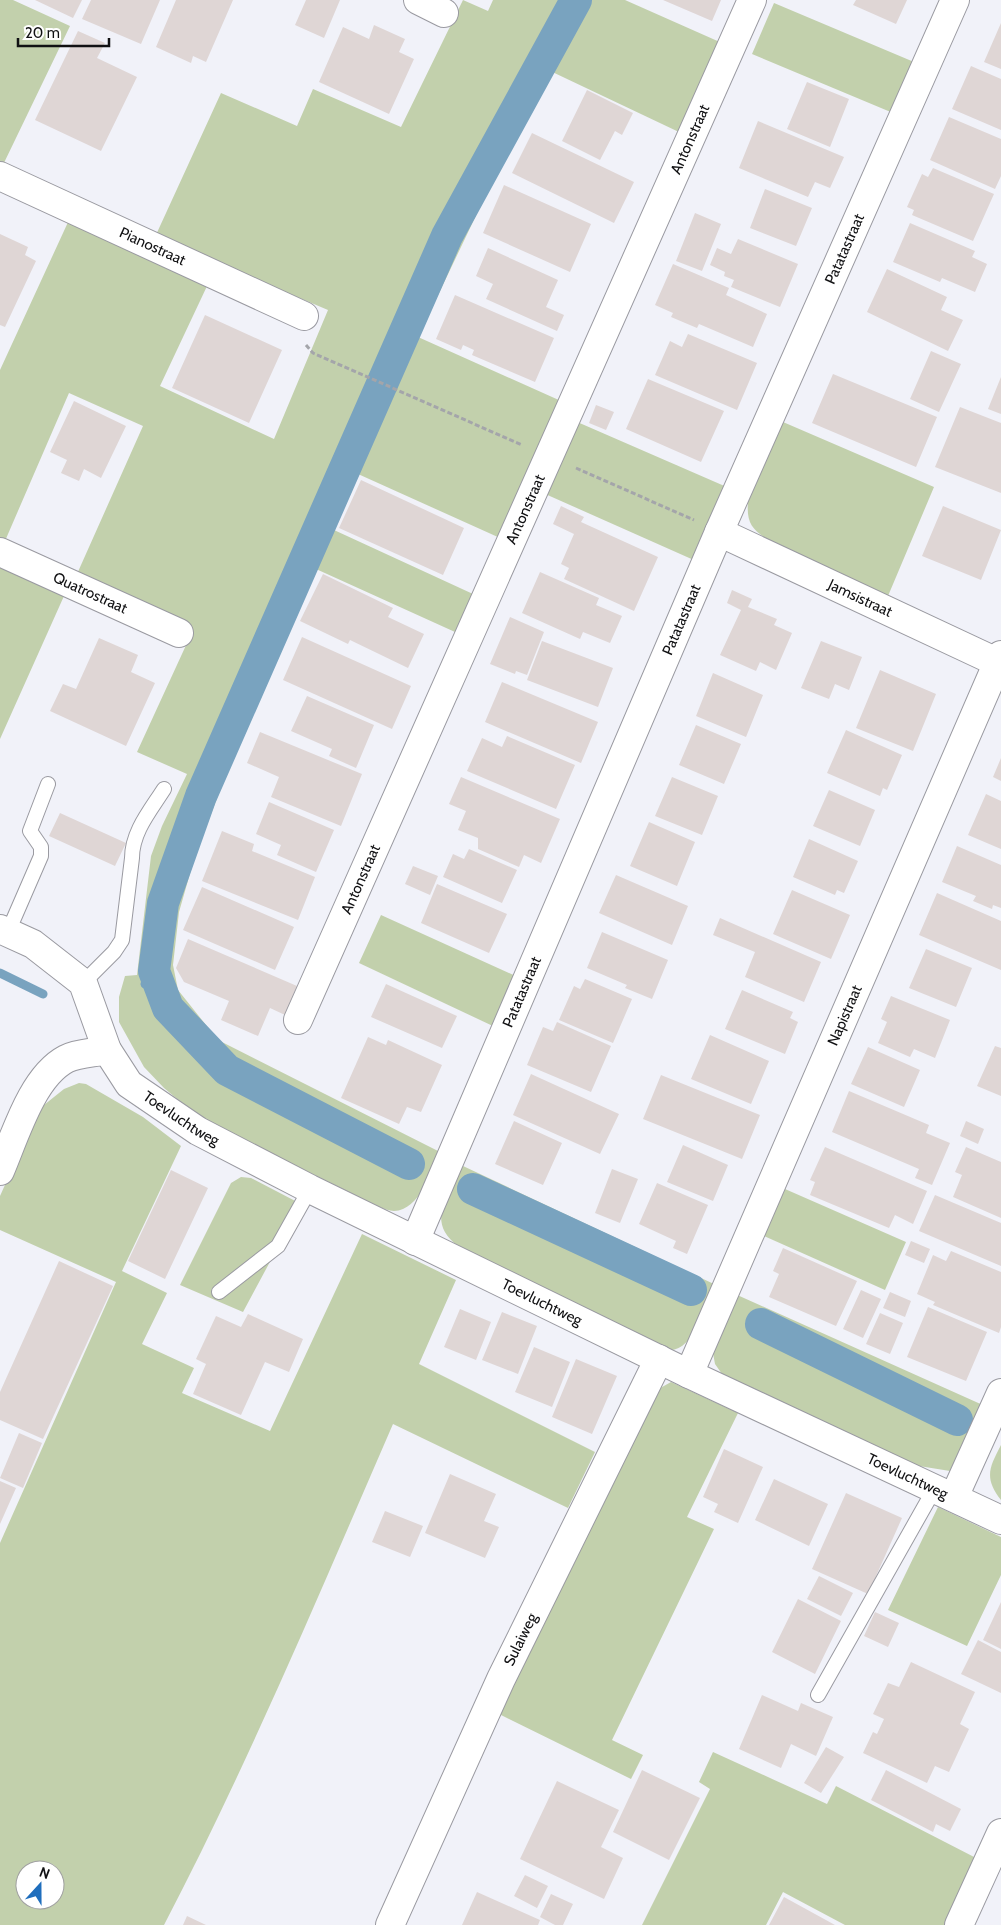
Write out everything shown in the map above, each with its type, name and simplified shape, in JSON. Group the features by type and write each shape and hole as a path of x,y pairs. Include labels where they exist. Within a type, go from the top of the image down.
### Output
{"street":[{"path":"418,0 444,13"},
{"name":"Antonstraat","path":"298,1020 752,0"},
{"name":"Patatastraat","path":"415,1241 719,532 955,0"},
{"name":"Pianostraat","path":"0,176 304,316"},
{"name":"Jamsistraat","path":"719,532 1000,661"},
{"name":"Quatrostraat","path":"0,552 179,634"},
{"name":"Napistraat","path":"689,1374 1000,661"},
{"path":"4,930 33,944 83,983"},
{"name":"Toevluchtweg","path":"83,983 107,1050 130,1084 198,1131 415,1241 689,1374 1001,1520"},
{"path":"0,1170 35,1092 50,1069 68,1058 107,1050"},
{"name":"Sulaiweg","path":"390,1925 501,1679 659,1359"},
{"path":"944,1492 1001,1393"},
{"path":"959,1925 1001,1833"}],"lane":[{"path":"4,930 41,856 41,847 30,831 48,784"},
{"path":"83,983 114,952 122,940 132,845 136,833 164,789"},
{"path":"219,1292 278,1246 310,1189"},
{"path":"818,1695 944,1492"}],"path":[{"path":"304,316 303,340 313,353 405,394"}],"green space":[{"path":"0,0 13,0 70,26 2,167 0,166"},
{"path":"463,0 488,11 493,0 625,0 722,43 681,133 546,69 418,337 561,401 500,538 358,474 334,530 473,594 455,632 316,569 221,788 195,856 179,912 173,965 178,990 218,1040 440,1152 418,1197 403,1209 394,1211 379,1207 220,1128 188,1108 164,1088 144,1067 119,1022 119,997 125,976 137,975 151,856 162,826 187,774 137,752 193,630 77,574 143,426 69,393 5,541 0,538 0,370 69,220 208,284 160,386 274,439 328,310 155,237 221,93 297,126 313,89 401,127"},
{"path":"774,3 914,62 893,113 752,54"},
{"path":"575,421 729,488 696,561 543,493"},
{"path":"783,422 934,487 888,596 772,542 752,526 748,516 748,502"},
{"path":"0,567 64,596 0,739"},
{"path":"381,915 518,977 495,1027 359,963"},
{"path":"79,1083 86,1084 143,1117 181,1146 122,1271 167,1293 142,1344 194,1368 182,1393 270,1431 362,1234 456,1280 419,1364 595,1452 568,1508 393,1424 255,1739 164,1925 0,1925 0,1543 116,1282 0,1230 0,1196 39,1109 64,1089"},
{"path":"463,1166 716,1285 704,1314 692,1335 678,1349 669,1350 458,1246 448,1237 441,1217 446,1197"},
{"path":"241,1177 251,1178 301,1204 243,1312 180,1285 231,1183"},
{"path":"785,1189 906,1242 885,1290 764,1236"},
{"path":"735,1294 985,1406 957,1464 950,1471 919,1466 722,1374 715,1364 713,1353"},
{"path":"671,1382 738,1413 687,1517 714,1529 612,1740 643,1755 631,1779 495,1712 655,1391"},
{"path":"1001,1445 1001,1500 992,1485 990,1473"},
{"path":"938,1507 1001,1537 1001,1575 967,1646 888,1610"},
{"path":"713,1752 827,1804 836,1786 978,1859 947,1925 845,1925 783,1892 766,1925 642,1925 710,1789 699,1782"}],"building":[{"path":"35,0 82,0 73,18"},
{"path":"91,0 160,0 141,44 82,19"},
{"path":"176,0 233,0 206,62 193,56 191,63 156,47"},
{"path":"306,0 340,0 324,38 295,25"},
{"path":"663,0 721,0 712,21"},
{"path":"856,0 907,0 896,24 853,5"},
{"path":"1001,23 1001,69 984,62"},
{"path":"374,25 405,39 399,52 414,59 389,114 319,82 343,27 369,39"},
{"path":"78,31 105,43 97,58 137,77 101,151 35,120"},
{"path":"971,66 1001,79 1001,130 952,109"},
{"path":"807,82 849,99 830,147 787,129"},
{"path":"587,90 633,113 622,135 615,131 600,160 562,141"},
{"path":"949,117 1001,139 1001,176 995,189 930,160"},
{"path":"758,121 844,157 830,188 815,182 808,197 739,168"},
{"path":"532,133 634,182 614,223 512,173"},
{"path":"933,168 994,194 973,241 912,215 914,210 907,207 922,174 928,177"},
{"path":"504,185 591,224 570,272 483,233"},
{"path":"765,189 812,208 796,246 750,228"},
{"path":"695,213 721,224 702,271 676,261"},
{"path":"910,223 975,251 972,257 987,264 975,292 942,278 940,282 893,262"},
{"path":"0,234 28,247 25,255 36,261 5,327 0,325"},
{"path":"738,239 798,264 780,307 731,287 734,280 724,276 725,272 710,265 717,248 731,254"},
{"path":"488,248 558,280 546,307 564,315 557,331 486,299 493,284 476,276"},
{"path":"673,264 729,288 726,295 767,314 753,347 699,324 697,328 671,317 673,313 655,305"},
{"path":"887,269 947,297 941,310 963,320 948,351 867,312"},
{"path":"455,295 554,338 535,382 472,355 474,350 463,345 461,350 436,339"},
{"path":"205,315 282,350 249,423 172,388"},
{"path":"688,334 757,363 737,410 655,375 670,341 682,347"},
{"path":"931,351 961,364 939,412 910,399"},
{"path":"833,374 937,417 916,467 812,423"},
{"path":"1001,377 1001,414 988,409"},
{"path":"648,379 724,411 701,462 626,429"},
{"path":"74,401 126,426 101,478 84,469 79,481 61,473 67,460 50,452"},
{"path":"596,405 614,412 606,430 589,423"},
{"path":"960,407 1001,423 1001,493 935,467"},
{"path":"361,480 464,528 443,575 339,528"},
{"path":"561,506 584,517 581,522 658,557 634,611 564,579 569,568 561,564 574,534 553,524"},
{"path":"943,506 1001,530 981,580 922,556"},
{"path":"540,572 599,598 596,605 622,616 610,643 583,632 580,639 522,613"},
{"path":"323,574 393,608 388,617 424,634 408,668 350,640 348,644 300,621"},
{"path":"732,590 752,599 748,607 777,619 774,625 792,633 776,670 760,662 756,671 720,655 741,610 727,603"},
{"path":"510,617 544,632 527,675 516,671 515,674 490,664"},
{"path":"302,637 411,686 392,729 283,680"},
{"path":"99,638 138,655 131,672 155,683 126,746 50,711 63,684 76,689"},
{"path":"542,641 613,668 598,707 527,680"},
{"path":"821,641 862,657 849,690 835,684 829,699 801,688"},
{"path":"880,670 936,694 913,751 856,728"},
{"path":"713,673 763,695 746,737 696,716"},
{"path":"502,682 598,722 581,763 485,722"},
{"path":"307,696 374,725 356,768 329,756 332,749 291,731"},
{"path":"696,725 741,744 724,784 679,765"},
{"path":"846,730 902,755 887,790 883,788 880,796 827,773"},
{"path":"260,732 362,774 341,826 271,797 279,777 247,763"},
{"path":"507,736 575,765 556,809 467,771 482,738 502,747"},
{"path":"1001,758 1001,781 993,777"},
{"path":"461,777 560,819 541,863 524,855 519,867 478,849 478,838 458,830 466,811 449,804"},
{"path":"672,777 718,796 702,835 655,816"},
{"path":"829,790 875,810 860,846 813,826"},
{"path":"986,794 1001,801 1001,849 968,835"},
{"path":"269,802 334,830 316,872 277,855 281,845 256,834"},
{"path":"60,813 126,843 115,866 49,836"},
{"path":"649,822 695,842 677,886 630,866"},
{"path":"222,831 254,844 252,851 315,877 298,920 202,881"},
{"path":"809,839 858,861 844,893 837,890 835,895 793,877"},
{"path":"957,846 1001,865 1001,908 993,905 992,909 973,901 976,896 942,882"},
{"path":"469,849 517,870 502,903 443,877 453,854 464,859"},
{"path":"413,866 438,876 430,895 405,884"},
{"path":"616,875 688,906 672,945 599,913"},
{"path":"437,884 507,914 489,953 421,923"},
{"path":"202,887 294,927 275,970 183,930"},
{"path":"792,890 850,915 831,959 773,934"},
{"path":"937,893 1001,921 1001,970 919,935"},
{"path":"720,918 821,962 804,1002 745,977 755,952 713,935"},
{"path":"602,932 668,960 652,999 625,988 627,985 587,968"},
{"path":"188,939 297,986 285,1015 270,1008 258,1036 221,1020 229,1001 184,982 176,968"},
{"path":"926,949 972,968 956,1007 909,988"},
{"path":"585,979 632,999 613,1043 559,1020 574,986 580,989"},
{"path":"386,984 457,1016 442,1048 371,1017"},
{"path":"742,990 793,1012 790,1018 798,1022 785,1054 725,1029"},
{"path":"891,996 950,1020 935,1058 914,1049 910,1057 878,1043 887,1022 881,1019"},
{"path":"557,1022 611,1046 591,1092 527,1065 543,1027 553,1031"},
{"path":"710,1035 769,1061 751,1104 691,1079"},
{"path":"368,1037 386,1045 388,1040 442,1065 421,1112 407,1107 399,1124 341,1098"},
{"path":"995,1046 1001,1048 1001,1096 977,1086"},
{"path":"868,1047 920,1070 904,1107 851,1084"},
{"path":"531,1074 619,1114 600,1154 513,1115"},
{"path":"661,1075 760,1115 742,1159 643,1119"},
{"path":"849,1091 929,1125 926,1133 950,1143 932,1185 915,1178 919,1169 832,1132"},
{"path":"514,1121 562,1143 543,1185 495,1164"},
{"path":"966,1121 984,1129 978,1144 960,1136"},
{"path":"683,1145 728,1165 713,1201 667,1182"},
{"path":"825,1147 927,1191 913,1224 895,1215 889,1228 810,1195 815,1182 810,1180"},
{"path":"966,1147 1001,1162 1001,1218 953,1197 962,1175 955,1172"},
{"path":"612,1169 638,1179 620,1223 595,1213"},
{"path":"171,1170 208,1188 165,1279 128,1261"},
{"path":"657,1183 708,1205 687,1254 673,1248 676,1241 639,1224"},
{"path":"935,1195 1001,1223 1001,1266 919,1231"},
{"path":"911,1241 930,1249 924,1263 905,1255"},
{"path":"783,1248 857,1281 836,1326 769,1297 779,1274 773,1271"},
{"path":"951,1251 1001,1272 1001,1327 999,1333 933,1305 935,1302 917,1294 933,1255 946,1261"},
{"path":"59,1261 113,1286 43,1439 0,1420 0,1392"},
{"path":"861,1290 881,1299 863,1338 843,1329"},
{"path":"890,1292 911,1301 905,1317 883,1308"},
{"path":"928,1307 987,1332 966,1381 907,1357"},
{"path":"460,1309 491,1322 476,1360 444,1347"},
{"path":"502,1312 537,1326 518,1374 482,1360"},
{"path":"880,1313 903,1323 890,1354 866,1344"},
{"path":"248,1314 303,1339 289,1372 265,1362 241,1415 193,1394 206,1364 196,1359 216,1316 241,1327"},
{"path":"534,1347 570,1362 552,1407 515,1392"},
{"path":"576,1359 617,1376 592,1434 552,1417"},
{"path":"19,1433 42,1443 23,1488 0,1478"},
{"path":"724,1449 763,1467 738,1523 714,1512 718,1504 703,1497"},
{"path":"450,1474 496,1494 484,1521 499,1527 485,1558 425,1533"},
{"path":"774,1479 828,1504 809,1546 755,1520"},
{"path":"0,1481 16,1488 0,1524"},
{"path":"846,1493 902,1518 868,1594 812,1569"},
{"path":"385,1511 423,1526 410,1557 372,1542"},
{"path":"819,1576 853,1593 841,1616 807,1599"},
{"path":"798,1599 841,1621 815,1674 772,1652"},
{"path":"1001,1602 1001,1649 983,1640"},
{"path":"875,1612 899,1623 888,1647 864,1636"},
{"path":"978,1640 1001,1652 1001,1693 961,1674"},
{"path":"911,1662 975,1692 960,1724 969,1729 949,1772 935,1766 927,1783 863,1753 873,1732 877,1734 884,1719 873,1714 888,1683 899,1687"},
{"path":"762,1695 798,1711 801,1703 833,1717 816,1756 791,1744 781,1768 739,1749"},
{"path":"826,1747 844,1757 821,1793 804,1783"},
{"path":"642,1770 700,1798 669,1860 613,1832"},
{"path":"886,1770 961,1809 950,1831 936,1824 933,1832 871,1800"},
{"path":"557,1781 619,1810 601,1847 623,1858 604,1899 520,1859"},
{"path":"525,1875 548,1886 537,1908 514,1896"},
{"path":"477,1892 540,1920 538,1925 462,1925"},
{"path":"551,1894 573,1904 563,1925 555,1925 540,1917"},
{"path":"784,1897 835,1925 769,1925"},
{"path":"187,1916 206,1925 183,1925"}],"waterway":[{"path":"409,1164 227,1070 168,1008 154,971 163,903 201,796 447,236 576,0"},
{"path":"145,984 154,971"},
{"path":"0,973 43,994"},
{"path":"473,1189 691,1290"},
{"path":"761,1324 957,1420"}]}
